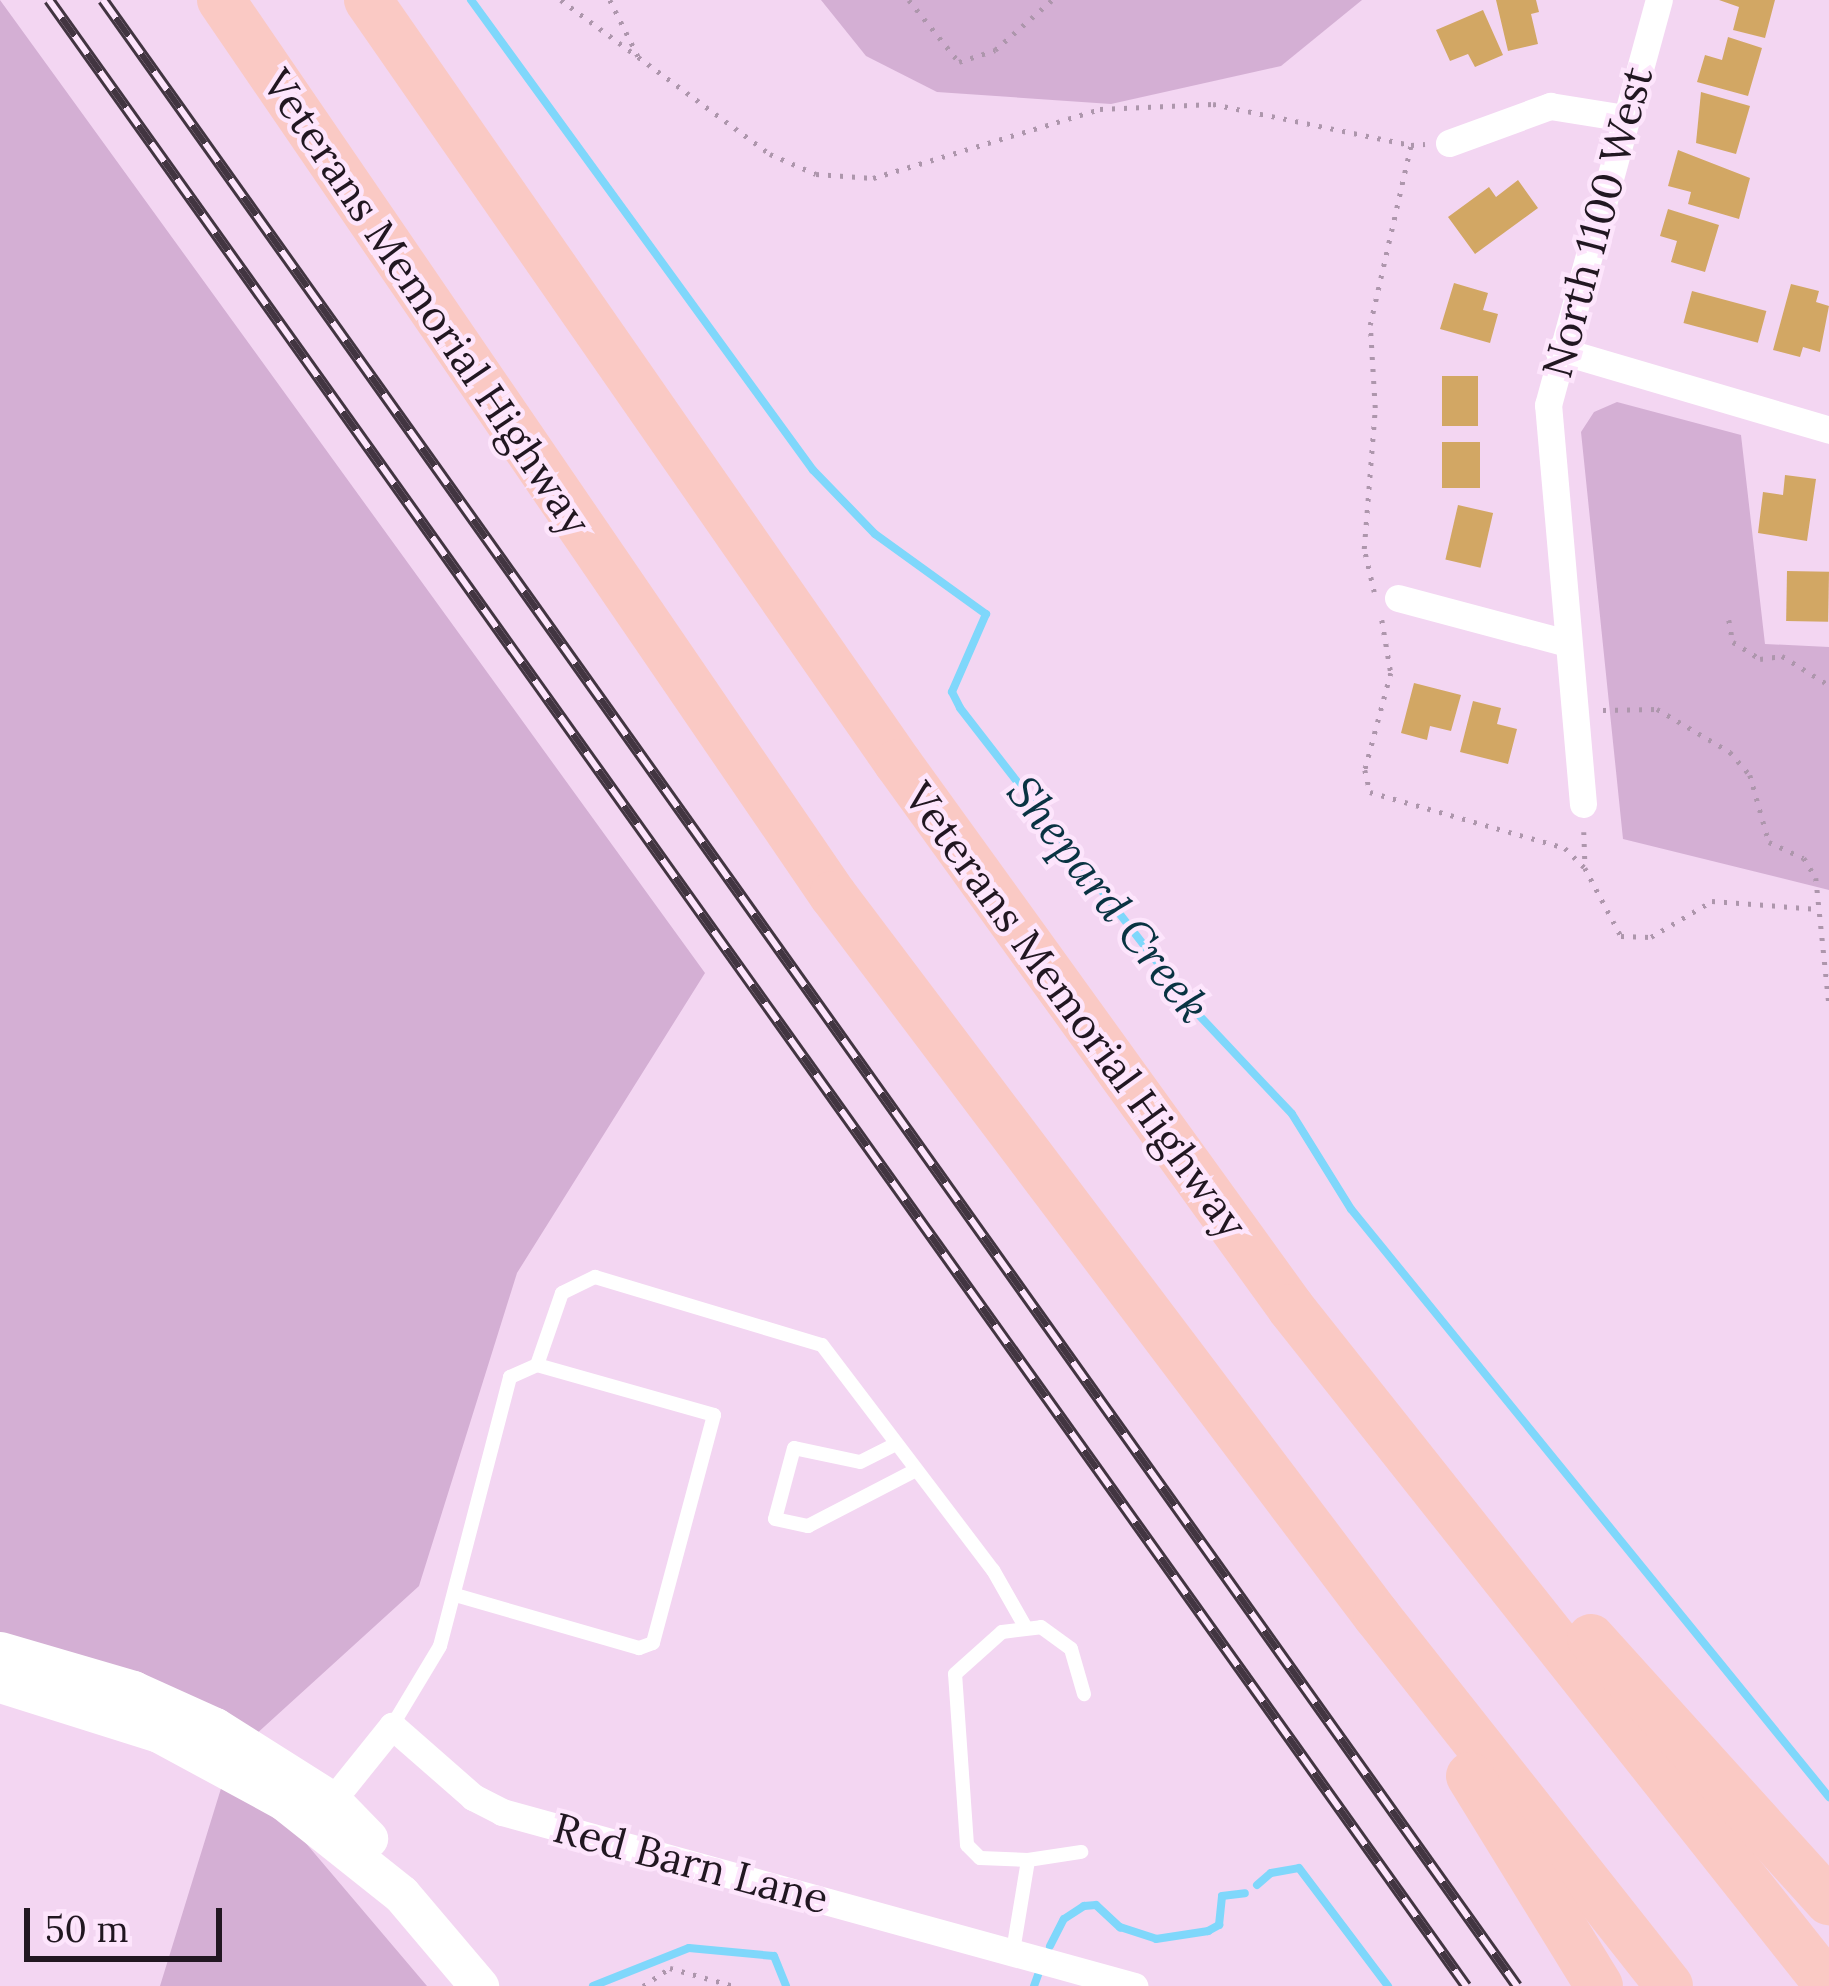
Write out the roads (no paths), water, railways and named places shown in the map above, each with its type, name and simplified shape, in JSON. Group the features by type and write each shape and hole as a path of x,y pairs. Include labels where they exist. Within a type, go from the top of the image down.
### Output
{"highway":[{"name":"Veterans Memorial Highway","path":"221,0 833,896 1377,1616 1669,1986"},
{"name":"Veterans Memorial Highway","path":"368,0 898,764 1291,1308 1829,1986"},
{"path":"1291,1308 1829,1901"},
{"path":"1377,1616 1599,1986"}],"street":[{"name":"North 1100 West","path":"1582,804 1549,459 1558,350 1659,0"},
{"path":"1449,143 1550,106 1625,118"},
{"path":"1558,350 1829,430"},
{"path":"1398,598 1567,644"},
{"path":"0,1651 170,1705 323,1811 479,1986"},
{"path":"0,1683 159,1733 323,1811"},
{"path":"323,1811 392,1726"},
{"name":"Red Barn Lane","path":"392,1726 473,1797 502,1812 1134,1986"}],"lane":[{"path":"537,1365 562,1293 595,1277 822,1345 993,1570 1026,1628"},
{"path":"392,1726 428,1675 454,1595 510,1377 537,1365 714,1415 653,1642 639,1648 454,1595"},
{"path":"896,1444 860,1462 794,1448 775,1519 808,1526 914,1471"},
{"path":"1081,1852 1028,1860 980,1858 967,1845 955,1674 1002,1632 1040,1628 1071,1649 1084,1694"},
{"path":"1013,1951 1028,1860"}],"waterway":[{"name":"Shepard Creek","path":"471,0 813,470 875,534 986,614 952,692 960,708 1195,1011 1292,1114 1351,1209 1829,1797"},
{"name":"Shepard Creek","path":"1257,1885 1271,1873 1299,1868 1388,1986"},
{"name":"Shepard Creek","path":"1050,1946 1064,1919 1084,1906 1096,1905 1120,1927 1156,1939 1208,1931 1219,1925 1222,1896 1245,1893"},
{"name":"Shepard Creek","path":"593,1986 689,1948 774,1956 786,1986"},
{"name":"Shepard Creek","path":"1034,1986 1038,1975"}],"railway":[{"path":"49,0 1466,1986"},
{"path":"103,0 1517,1986"}]}
